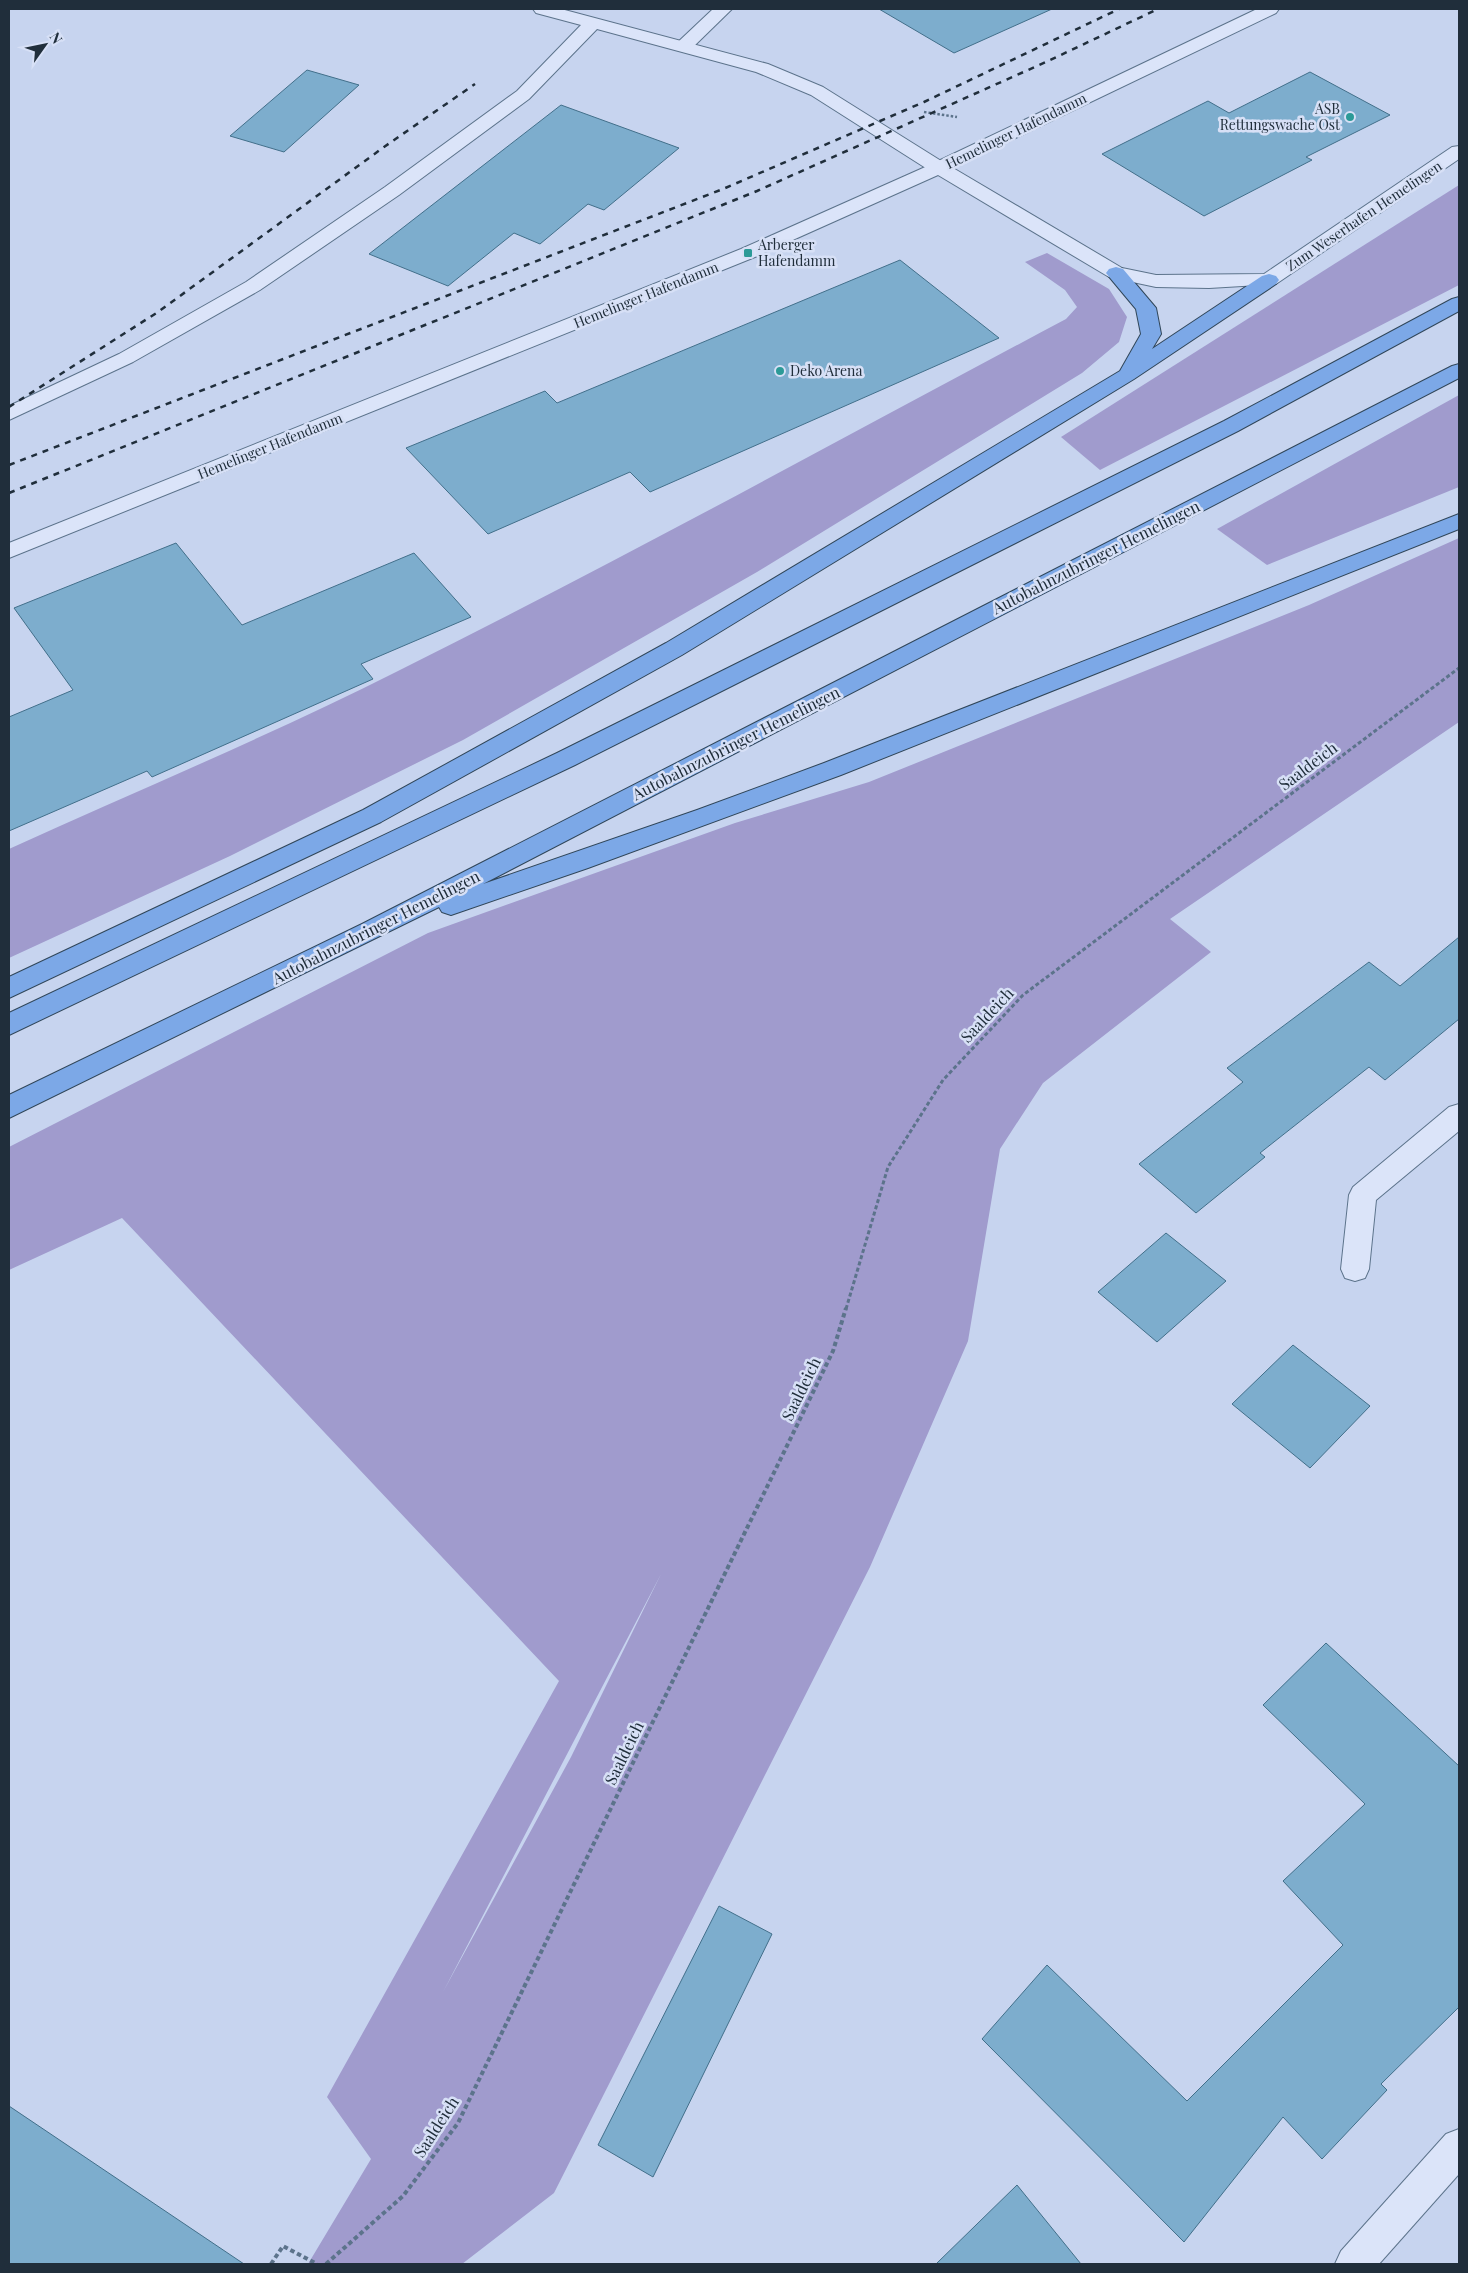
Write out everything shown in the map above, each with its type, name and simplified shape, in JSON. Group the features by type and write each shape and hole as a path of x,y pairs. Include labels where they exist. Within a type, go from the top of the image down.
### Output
{"highway":[{"path":"1116,273 1146,308 1151,334 1127,375"},
{"path":"9,988 372,816 674,649 1127,375 1269,280"},
{"path":"9,1025 575,755 1230,426 1459,303"},
{"name":"Autobahnzubringer Hemelingen","path":"9,1107 371,931 1459,370"},
{"path":"371,931 592,859 846,765 1459,521"}],"street":[{"path":"542,9 762,68 816,91 940,168 1116,273 1156,281 1269,280"},
{"path":"684,46 722,9"},
{"name":"Hemelinger Hafendamm","path":"9,551 748,253 940,168 1270,9"},
{"path":"9,414 126,358 253,286 392,190 523,95 593,23"},
{"name":"Zum Weserhafen Hemelingen","path":"1269,280 1459,152"},
{"path":"1355,1269 1363,1195 1459,1115"},
{"path":"1354,2264 1459,2147"}],"path":[{"name":"Saaldeich","path":"326,2264 403,2196 458,2123 833,1351 888,1167 943,1080 1023,995 1459,668"},
{"path":"271,2264 283,2246 317,2264"}],"shaded area":[{"path":"1459,185 1459,285 1100,470 1061,437"},
{"path":"1047,253 1109,289 1127,317 1119,342 1082,373 757,572 463,740 230,856 9,958 9,849 350,695 482,629 650,542 1066,319 1077,307 1065,290 1025,262"},
{"path":"1459,395 1459,487 1267,565 1217,529"},
{"path":"1459,538 1459,722 1170,919 1211,952 1043,1083 1000,1149 968,1341 870,1567 554,2193 462,2264 308,2264 371,2159 327,2097 559,1681 122,1218 9,1270 9,1147 428,933 735,823 869,782 1309,605","holes":["661,1574 571,1757 443,1992"]}],"building":[{"path":"879,9 1052,9 954,53"},
{"path":"307,70 359,85 284,152 230,136"},
{"path":"1310,72 1390,115 1306,157 1312,160 1204,216 1102,154 1208,101 1229,113"},
{"path":"561,105 679,148 604,210 588,204 540,244 514,233 448,286 369,254"},
{"name":"Deko Arena","path":"900,260 999,338 650,492 630,472 488,534 406,448 545,391 557,403"},
{"path":"176,543 242,625 414,553 471,617 361,664 373,679 152,777 147,771 9,831 9,717 73,690 14,608"},
{"path":"1459,937 1459,1019 1385,1080 1369,1067 1260,1153 1265,1157 1196,1213 1139,1164 1243,1082 1227,1068 1369,962 1400,986"},
{"path":"1166,1233 1226,1281 1157,1342 1098,1292"},
{"path":"1293,1345 1370,1406 1310,1468 1232,1404"},
{"path":"1326,1643 1459,1766 1459,2007 1381,2084 1387,2090 1322,2159 1283,2117 1184,2242 982,2039 1047,1965 1187,2101 1343,1945 1283,1881 1365,1804 1263,1705"},
{"path":"719,1906 772,1934 653,2177 598,2145"},
{"path":"9,2106 244,2264 9,2264"},
{"path":"1017,2185 1081,2264 936,2264"}],"railway":[{"path":"9,465 723,189 924,102 1119,9"},
{"path":"9,493 757,191 1046,62 1158,9"},
{"path":"9,407 158,312 384,147 475,84"}],"place":[{"name":"ASB Rettungswache Ost","path":"1350,117"},
{"name":"Arberger Hafendamm","path":"748,253"},
{"name":"Deko Arena","path":"780,371"}]}
